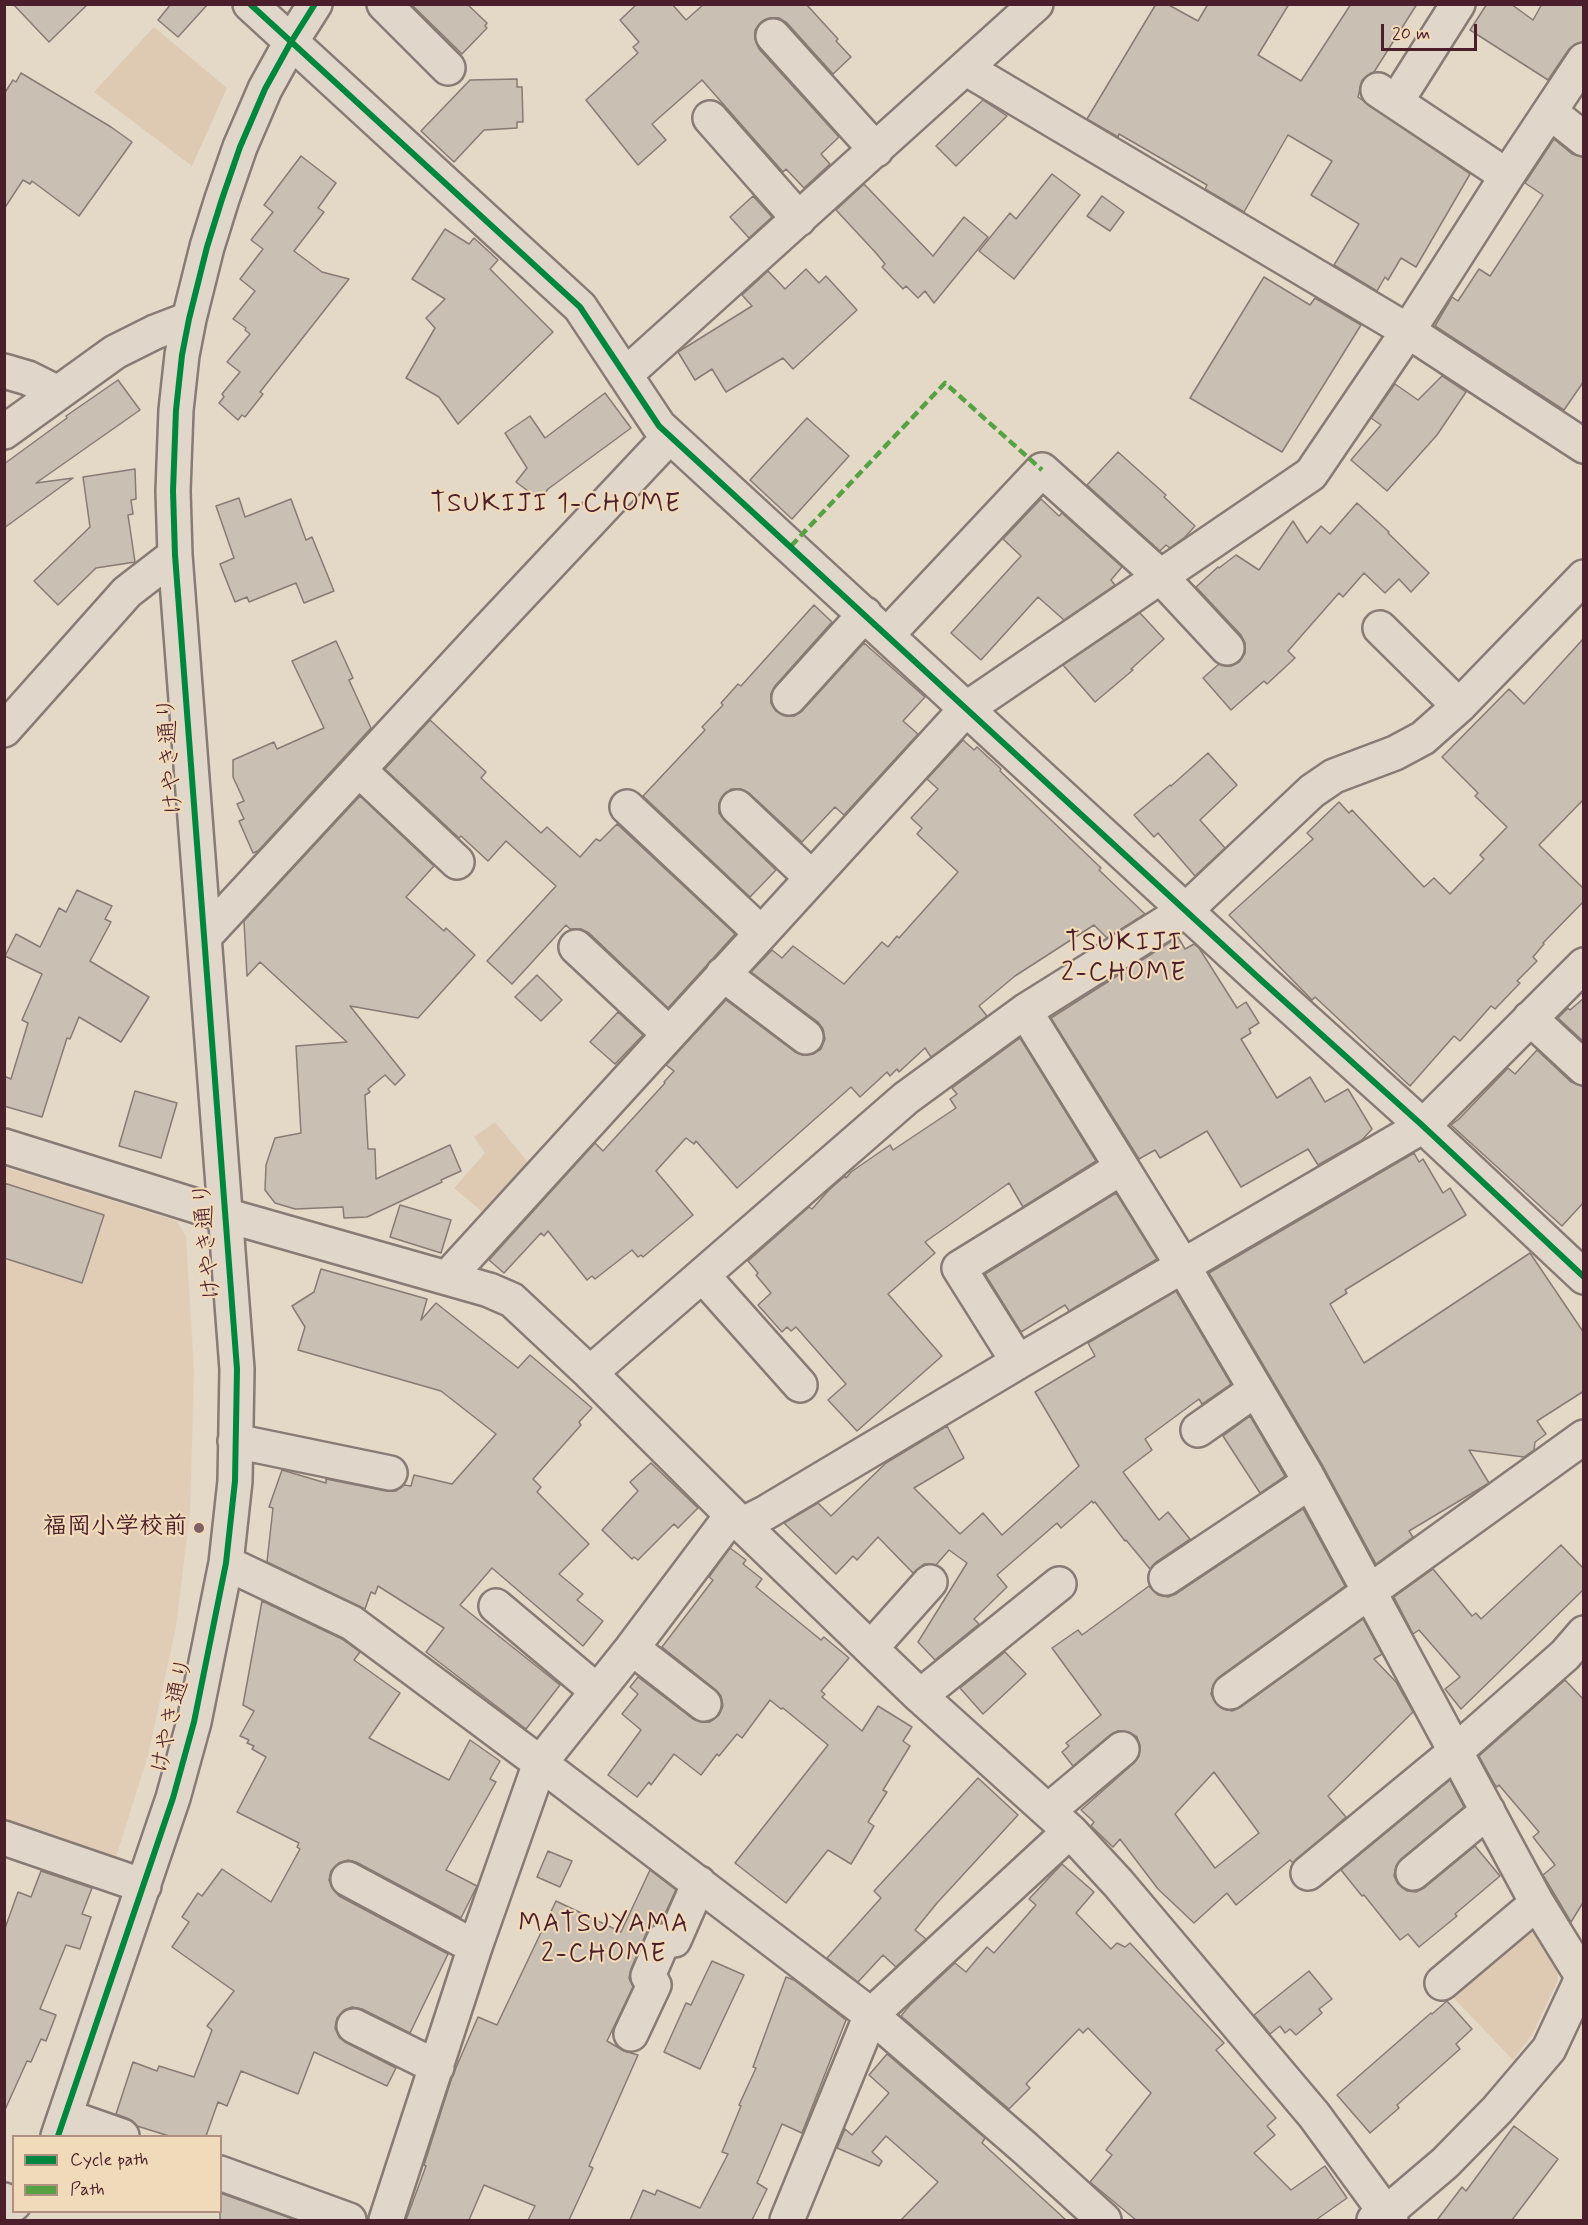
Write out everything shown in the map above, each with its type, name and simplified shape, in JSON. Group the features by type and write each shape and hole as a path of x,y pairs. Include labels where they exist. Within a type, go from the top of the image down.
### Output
{"street":[{"path":"250,4 580,307 659,426 1423,1126 1584,1277"},
{"name":"けやき通り","path":"62,2126 173,1798 194,1722 226,1563 235,1481 237,1368 175,555 173,491 176,410 182,355 189,319 207,247 240,147 265,89 315,4"},
{"path":"384,4 448,68"},
{"path":"625,375 967,69 1036,4"},
{"path":"1458,4 1387,96 1507,176"},
{"path":"773,36 876,150"},
{"path":"447,1278 966,709 1311,474 1408,331 1584,60"},
{"path":"967,69 1408,331 1584,446"},
{"path":"1550,112 1584,139"},
{"path":"710,118 799,219"},
{"path":"4,432 115,352 155,332 189,319"},
{"path":"4,371 28,378 58,393"},
{"path":"204,937 670,436"},
{"path":"789,698 876,625 1042,470 1160,576 1227,648"},
{"path":"4,730 127,592 175,555"},
{"path":"590,1373 906,1098 1024,1011 1186,910 1312,791 1334,776 1395,753 1423,738 1459,706 1584,578"},
{"path":"1380,628 1459,706"},
{"path":"359,770 458,862"},
{"path":"627,807 761,933"},
{"path":"736,807 812,877"},
{"path":"576,947 669,1034"},
{"path":"723,974 806,1037"},
{"path":"386,2220 540,1762 737,1520 765,1513 1017,1362 1423,1126 1530,1018 1579,978"},
{"path":"4,1146 225,1215 489,1290 512,1300 590,1373 737,1520 920,1696 1059,1821 1118,1883 1314,2115 1383,2218 1445,2163 1497,2110 1549,2049 1583,1975 1537,1903 1310,1482 1183,1266 1024,1011"},
{"path":"1530,1018 1584,1068"},
{"path":"1017,1362 959,1268 1120,1168"},
{"path":"703,1276 800,1385"},
{"path":"1197,1430 1255,1390"},
{"path":"235,1441 390,1473"},
{"path":"1230,1692 1581,1444"},
{"path":"1167,1578 1310,1482"},
{"path":"226,1563 352,1623 540,1762 872,2015 1104,2220"},
{"path":"871,1648 930,1582"},
{"path":"920,1696 1059,1584"},
{"path":"496,1606 597,1691"},
{"path":"1308,1873 1456,1752 1565,1655 1584,1633"},
{"path":"632,1648 704,1704"},
{"path":"787,2220 872,2015 1059,1821 1122,1749"},
{"path":"1413,1873 1488,1811"},
{"path":"4,1838 144,1886"},
{"path":"348,1879 476,1947"},
{"path":"631,2034 654,1985 648,1976 663,1941 674,1940 699,1883"},
{"path":"1442,1983 1537,1903"},
{"path":"354,2026 437,2067"},
{"path":"62,2126 116,2135"},
{"path":"222,2174 349,2220"}],"shaded area":[{"path":"154,27 227,88 192,166 94,92"},
{"path":"495,1122 531,1166 486,1215 454,1188 485,1153 474,1137"},
{"path":"4,1167 177,1221 186,1237 194,1371 190,1512 176,1627 148,1755 113,1867 5,1829"},
{"path":"1534,1919 1557,1966 1558,1980 1532,2035 1513,2060 1448,1992"}],"building":[{"path":"13,4 88,4 49,42"},
{"path":"171,4 208,4 178,37 158,20"},
{"path":"411,4 467,4 487,23 485,26 487,28 462,54"},
{"path":"637,4 672,4 686,20 704,4 806,4 851,57 833,74 787,23 779,18 770,18 761,22 755,30 755,39 759,49 839,137 821,154 830,164 804,188 786,169 783,172 702,80 652,124 666,140 638,165 586,100 638,53 633,47 639,42 620,20"},
{"path":"1156,4 1167,4 1198,21 1208,4 1289,4 1258,55 1301,81 1351,4 1417,4 1374,72 1362,80 1358,97 1470,174 1416,267 1401,258 1388,280 1385,277 1377,291 1334,265 1359,224 1311,195 1332,161 1288,135 1244,212 1205,189 1207,185 1119,134 1118,137 1087,119"},
{"path":"1487,4 1511,4 1533,20 1542,4 1584,4 1584,42 1575,44 1569,49 1548,80 1470,30"},
{"path":"21,73 132,142 79,216 32,181 30,184 23,180 4,209 4,94 13,80 16,82"},
{"path":"517,79 517,87 522,87 523,122 517,122 517,128 484,130 454,162 421,131 470,80"},
{"path":"983,100 1007,116 956,166 936,146"},
{"path":"1554,139 1572,154 1584,157 1584,381 1564,410 1435,326 1452,297 1458,301 1479,269 1490,276 1543,195 1525,183"},
{"path":"301,156 336,183 318,208 324,212 294,251 322,272 349,279 260,392 263,394 245,417 242,415 238,420 219,403 224,397 222,394 240,372 227,362 250,334 245,330 246,328 233,319 255,291 240,279 263,249 251,240 273,212 264,205"},
{"path":"1052,174 1080,195 1014,279 979,251 1010,213 1016,219"},
{"path":"864,184 933,256 964,217 988,237 934,303 925,291 918,298 906,286 903,289 882,267 885,264 876,253 836,210"},
{"path":"753,196 772,217 749,238 730,217"},
{"path":"1102,196 1124,212 1110,231 1087,216"},
{"path":"445,229 469,244 474,238 498,260 490,269 553,332 458,424 439,397 406,378 435,328 426,318 445,299 412,279"},
{"path":"806,269 819,283 826,276 857,310 793,369 783,358 726,392 712,369 695,380 678,352 752,306 742,295 768,271 785,289"},
{"path":"1264,277 1310,305 1315,298 1361,325 1282,452 1190,398"},
{"path":"1442,376 1466,392 1437,435 1387,491 1351,460 1381,425 1371,418 1395,384 1418,400"},
{"path":"118,380 140,410 36,483 73,478 4,528 4,464 67,418 66,416"},
{"path":"605,393 631,428 548,489 540,500 516,482 527,468 505,433 530,416 545,438"},
{"path":"807,418 849,456 792,519 750,480"},
{"path":"1118,452 1166,495 1164,497 1195,526 1170,548 1166,545 1160,551 1087,485"},
{"path":"135,469 136,499 131,500 133,514 128,515 135,562 96,568 58,605 34,581 90,527 83,477"},
{"path":"239,498 245,517 291,499 306,540 312,537 334,591 304,603 296,583 249,602 247,597 235,602 220,564 234,558 216,506"},
{"path":"1041,499 1059,516 1062,513 1122,567 1111,580 1115,585 1064,620 1038,597 981,660 951,633 1021,556 1003,539"},
{"path":"1357,503 1429,573 1411,592 1399,579 1385,593 1364,573 1343,597 1339,593 1288,651 1295,658 1267,684 1264,681 1231,710 1203,678 1219,664 1231,666 1239,662 1245,653 1245,643 1241,635 1196,587 1218,567 1236,555 1259,570 1293,521 1307,543 1321,526 1330,534"},
{"path":"814,605 832,622 775,686 771,694 771,703 776,711 786,716 794,716 802,711 864,643 925,697 903,721 918,734 844,815 835,807 802,842 749,793 741,789 731,789 724,794 719,803 719,813 776,870 750,897 643,796 705,730 702,727 723,705 721,703 738,684 741,686"},
{"path":"1140,613 1164,639 1131,669 1133,670 1095,702 1063,665"},
{"path":"1584,638 1584,799 1539,845 1584,889 1584,901 1543,943 1533,957 1537,961 1517,981 1520,983 1495,1009 1491,1006 1460,1041 1454,1036 1410,1086 1315,997 1312,1000 1229,915 1313,839 1307,833 1339,802 1349,813 1352,810 1424,887 1434,878 1450,894 1484,859 1480,855 1507,827 1475,796 1478,793 1442,757 1509,689 1524,704"},
{"path":"336,641 353,678 349,680 371,728 258,851 253,853 239,821 244,819 237,804 244,801 233,777 233,760 274,742 277,749 324,728 292,661"},
{"path":"430,720 486,772 481,778 541,833 547,827 580,857 596,839 600,841 617,824 735,934 668,1008 589,933 581,929 570,929 566,925 512,984 487,961 556,886 506,841 488,861 461,836 459,838 385,769"},
{"path":"963,740 974,750 977,747 1001,769 1000,771 1101,868 1099,870 1145,914 1107,938 1094,925 1015,976 979,1006 987,1016 931,1057 925,1048 899,1072 897,1069 890,1076 887,1072 860,1097 851,1087 737,1188 696,1141 694,1144 686,1138 656,1171 693,1215 643,1257 641,1255 638,1257 632,1250 595,1279 592,1276 587,1280 548,1231 544,1236 541,1233 504,1273 489,1260 595,1143 603,1151 665,1083 674,1071 666,1065 726,1000 795,1052 803,1055 813,1054 821,1049 825,1039 823,1029 818,1022 751,972 772,950 782,958 793,946 844,984 882,942 888,947 897,936 899,938 958,872 917,834 922,828 911,818 938,789 927,779"},
{"path":"1208,753 1237,785 1200,820 1225,848 1195,876 1158,833 1154,837 1134,815"},
{"path":"360,796 434,866 406,897 444,931 446,928 475,955 418,1018 350,1006 405,1075 395,1085 385,1075 368,1089 370,1092 365,1095 368,1149 375,1149 376,1179 450,1145 461,1171 367,1217 344,1218 343,1207 295,1209 275,1203 265,1190 266,1165 275,1138 301,1133 296,1046 347,1042 260,962 247,976 244,921"},
{"path":"77,890 112,906 105,919 111,922 90,961 149,997 121,1042 79,1017 70,1039 67,1038 42,1117 4,1106 4,1076 11,1079 28,1023 22,1020 42,974 5,956 16,934 40,947 59,908 66,912"},
{"path":"1178,937 1185,949 1194,944 1199,948 1237,1008 1246,1002 1259,1023 1249,1029 1251,1033 1241,1039 1277,1098 1310,1077 1325,1102 1348,1089 1372,1129 1362,1140 1318,1165 1308,1149 1241,1187 1207,1131 1160,1158 1155,1150 1139,1159 1051,1018"},
{"path":"537,975 562,1000 541,1021 515,997"},
{"path":"1584,998 1584,1042 1558,1018 1568,1008 1570,1010"},
{"path":"618,1012 643,1035 615,1064 590,1042"},
{"path":"1020,1038 1096,1161 1023,1207 1009,1183 925,1242 935,1253 888,1294 942,1356 857,1431 828,1400 846,1384 796,1327 791,1331 787,1327 782,1332 758,1305 771,1293 748,1261 809,1207 812,1209 845,1176 846,1178 851,1172 890,1145 893,1150 956,1108 950,1099 957,1094 952,1088"},
{"path":"1537,1050 1571,1082 1584,1086 1584,1202 1562,1226 1451,1125 1508,1068 1515,1074"},
{"path":"135,1091 177,1103 161,1158 119,1146"},
{"path":"1414,1153 1419,1162 1423,1159 1443,1193 1450,1188 1466,1215 1345,1290 1347,1293 1330,1304 1364,1363 1530,1253 1584,1333 1584,1391 1537,1421 1546,1434 1535,1442 1534,1450 1524,1457 1469,1450 1489,1483 1409,1531 1413,1537 1376,1564 1323,1466 1209,1273"},
{"path":"4,1183 104,1215 82,1283 4,1258"},
{"path":"1116,1193 1157,1259 1069,1311 1065,1305 1021,1332 985,1274"},
{"path":"400,1205 451,1220 441,1253 390,1237"},
{"path":"321,1269 427,1299 421,1320 436,1303 518,1368 530,1355 592,1408 579,1422 581,1425 533,1479 541,1487 537,1492 589,1544 559,1574 583,1594 577,1600 603,1621 583,1646 492,1568 460,1605 560,1685 526,1729 426,1652 444,1628 378,1586 375,1594 371,1592 365,1609 267,1562 273,1508 269,1507 282,1470 326,1483 326,1479 386,1491 396,1491 404,1485 411,1486 414,1475 452,1484 496,1434 441,1391 298,1350 305,1327 292,1306 314,1292"},
{"path":"1176,1291 1231,1384 1202,1404 1199,1399 1145,1439 1152,1450 1123,1472 1159,1520 1168,1512 1190,1539 1156,1562 1150,1569 1092,1501 1061,1528 1057,1523 997,1575 1007,1587 974,1619 979,1624 935,1660 918,1642 967,1563 949,1550 936,1565 924,1564 913,1573 878,1537 857,1560 853,1556 836,1574 784,1523 818,1503 831,1516 886,1463 947,1426 964,1458 914,1488 960,1534 983,1513 1002,1535 1079,1466 1035,1392 1095,1356 1088,1343"},
{"path":"1250,1416 1285,1476 1260,1493 1223,1436"},
{"path":"651,1463 698,1508 678,1528 674,1524 638,1560 634,1557 632,1559 602,1530 638,1491 630,1482"},
{"path":"1303,1509 1345,1586 1219,1677 1213,1685 1211,1694 1215,1702 1223,1709 1232,1711 1241,1707 1363,1619 1382,1654 1374,1659 1396,1682 1413,1712 1328,1796 1346,1817 1293,1863 1290,1860 1236,1905 1227,1893 1194,1923 1158,1889 1120,1839 1113,1847 1091,1826 1094,1822 1081,1810 1134,1763 1139,1756 1140,1746 1137,1737 1129,1732 1118,1731 1073,1766 1062,1752 1069,1746 1066,1743 1101,1715 1052,1648 1078,1630 1082,1635 1149,1586 1158,1595 1168,1597 1176,1594","holes":["1214,1772 1259,1833 1215,1868 1175,1814"]},
{"path":"1561,1545 1584,1569 1584,1589 1461,1709 1445,1689 1460,1677 1419,1630 1413,1634 1394,1597 1433,1569 1472,1616 1476,1613 1481,1619"},
{"path":"730,1548 746,1560 743,1564 762,1579 756,1587 821,1640 824,1637 849,1658 821,1691 825,1694 822,1697 862,1731 878,1706 912,1727 903,1741 910,1746 883,1790 887,1792 868,1822 874,1826 851,1864 828,1850 786,1903 735,1863 828,1745 783,1708 781,1709 770,1700 742,1738 737,1734 719,1756 717,1754 701,1775 674,1754 651,1785 649,1782 637,1797 608,1775 641,1730 622,1714 638,1694 630,1687 638,1677 693,1719 710,1722 719,1715 723,1706 721,1696 716,1690 662,1647 713,1580 709,1577"},
{"path":"262,1601 342,1639 360,1652 354,1660 400,1693 369,1738 449,1780 470,1740 500,1761 490,1779 496,1782 446,1870 477,1886 461,1918 356,1862 348,1860 339,1863 331,1871 329,1880 339,1896 448,1954 410,2033 362,2009 352,2007 344,2010 337,2018 335,2028 339,2037 396,2068 387,2086 314,2052 298,2094 241,2071 227,2106 218,2102 206,2135 166,2135 137,2126 129,2119 116,2114 133,2062 157,2071 159,2066 194,2077 212,2030 207,2026 234,1991 172,1947 189,1922 182,1917 198,1893 202,1896 222,1869 271,1902 300,1849 297,1847 299,1843 237,1812 266,1757 252,1749 254,1746 247,1743 249,1740 240,1736 254,1711 243,1705"},
{"path":"1005,1652 1026,1674 983,1714 960,1688"},
{"path":"1565,1680 1584,1700 1584,1901 1571,1922 1543,1875 1555,1865 1533,1837 1539,1832 1499,1785 1497,1787 1495,1785 1479,1756"},
{"path":"978,1778 1018,1815 915,1930 926,1939 896,1967 883,1955 858,1982 827,1958 881,1898 874,1891"},
{"path":"1450,1780 1464,1807 1401,1859 1396,1866 1394,1876 1398,1884 1407,1891 1416,1892 1475,1846 1500,1876 1419,1947 1408,1934 1400,1940 1341,1870"},
{"path":"548,1851 572,1861 560,1887 537,1877"},
{"path":"1062,1864 1094,1892 1076,1913 1111,1949 1117,1943 1125,1947 1130,1943 1224,2043 1216,2050 1276,2118 1267,2126 1275,2135 1254,2153 1291,2190 1325,2166 1347,2198 1316,2220 1136,2220 1090,2182 1112,2155 1106,2150 1151,2093 1088,2028 1083,2033 1079,2029 1026,2084 1030,2088 1009,2109 901,2016 955,1963 966,1972 987,1947 994,1953 1036,1905 1029,1899"},
{"path":"650,1870 676,1890 661,1922 652,1926 646,1934 631,1969 629,1978 633,1987 607,2041 624,2051 638,2055 589,2166 593,2168 569,2220 528,2220 535,2206 484,2185 469,2220 406,2220 426,2166 424,2165 452,2077 478,2017 497,2025 556,1901 621,1932"},
{"path":"41,1871 92,1888 82,1914 91,1917 80,1949 66,1945 40,2009 56,2015 46,2041 41,2039 31,2062 27,2061 4,2112 4,1931 18,1892 31,1897"},
{"path":"712,1961 744,1975 700,2069 664,2052 686,2003 691,2005"},
{"path":"1309,1971 1332,1999 1319,2009 1322,2013 1296,2035 1290,2029 1285,2033 1280,2026 1270,2034 1254,2015"},
{"path":"786,1977 794,1980 846,2020 802,2133 782,2124 757,2183 767,2189 752,2220 630,2220 643,2190 655,2195 657,2190 700,2208 728,2154 722,2152 741,2106 739,2105 756,2068 753,2067"},
{"path":"1447,2001 1472,2029 1456,2044 1460,2049 1397,2105 1399,2108 1370,2133 1337,2095"},
{"path":"887,2054 985,2138 982,2143 1066,2220 901,2220 938,2182 886,2136 872,2152 882,2161 879,2166 837,2148 845,2129 852,2135 889,2093 869,2075"},
{"path":"1514,2126 1558,2159 1512,2220 1437,2220 1462,2187 1466,2191"},
{"path":"222,2194 296,2220 220,2220"}],"marked path":[{"path":"791,546 945,383 1042,470"}],"cycle path":[{"path":"250,4 580,307 659,426 1262,981 1423,1126 1584,1277"},
{"path":"58,2135 173,1798 194,1722 226,1563 235,1481 237,1369 175,555 173,491 176,410 182,355 189,319 222,199 240,147 265,89 315,4"}],"place":[{"name":"福岡小学校前","path":"199,1528"}],"district":[{"name":"TSUKIJI 1-CHOME","path":"556,506"},
{"name":"TSUKIJI 2-CHOME","path":"1124,960"},
{"name":"MATSUYAMA 2-CHOME","path":"604,1941"}]}
